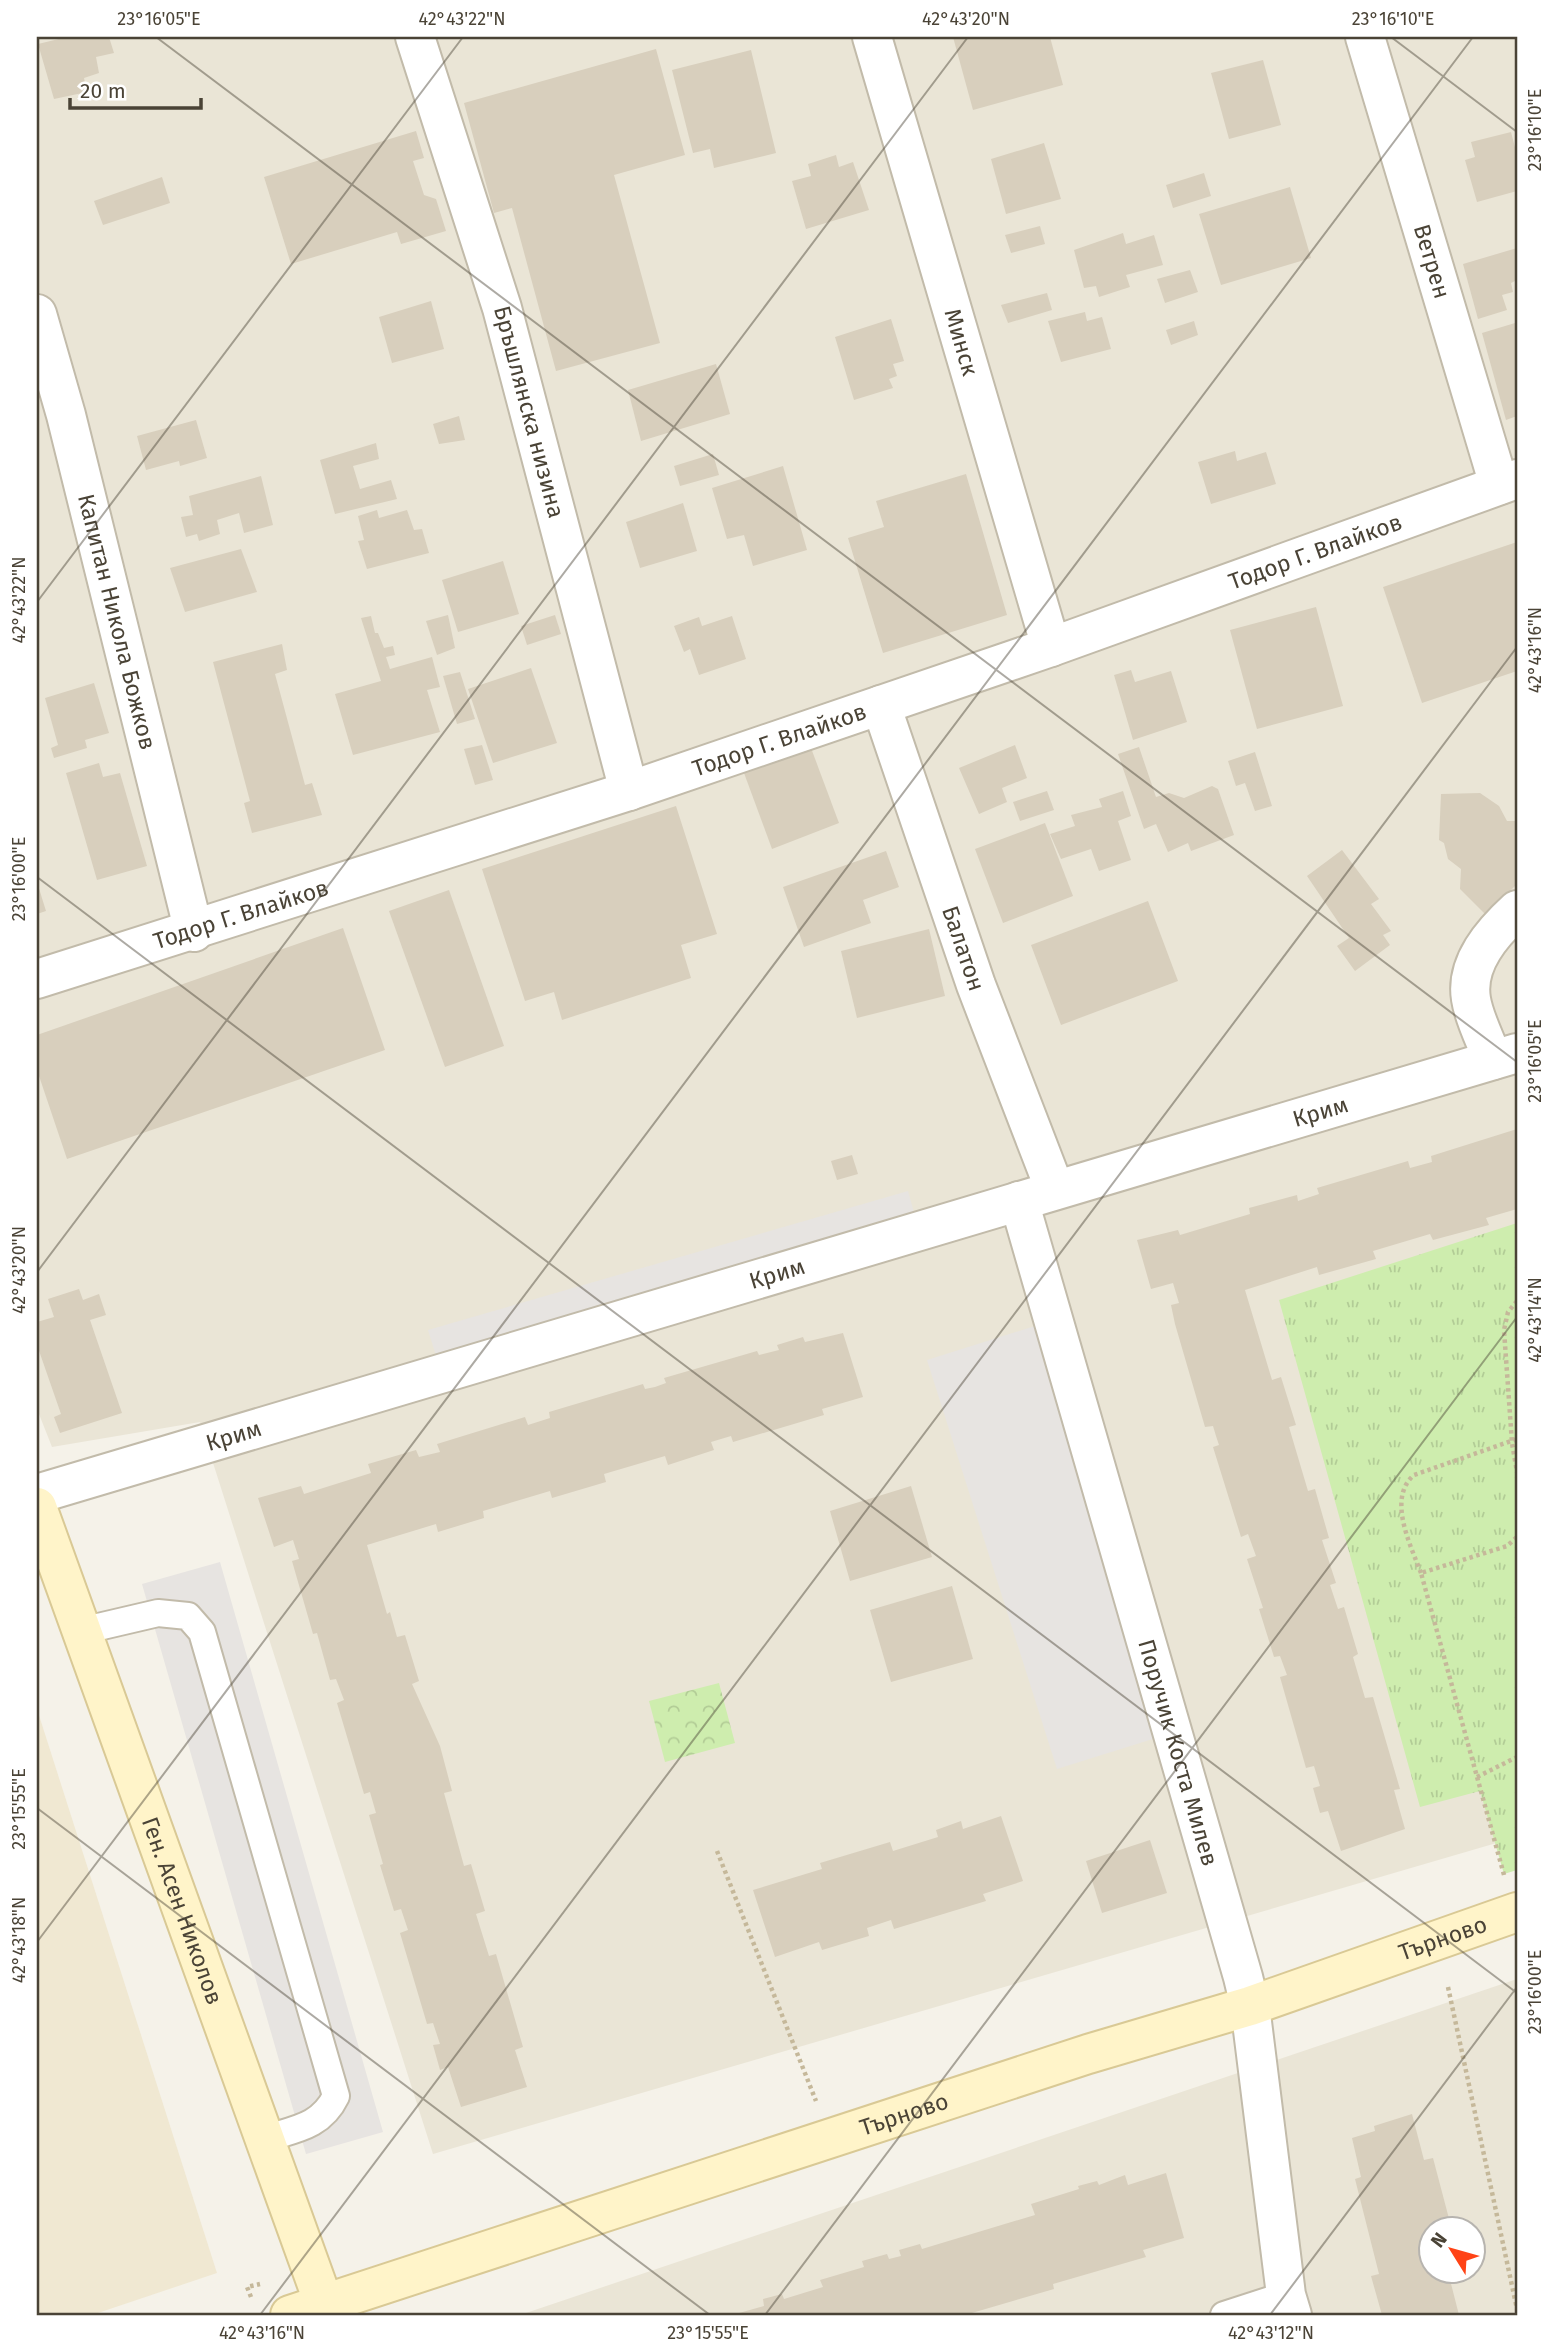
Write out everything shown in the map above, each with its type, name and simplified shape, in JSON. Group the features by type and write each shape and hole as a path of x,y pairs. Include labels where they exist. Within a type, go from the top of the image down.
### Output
{"street":[{"name":"Бръшлянска низина","path":"415,37 502,308 629,791"},
{"name":"Минск","path":"872,37 1051,647"},
{"name":"Ветрен","path":"1366,37 1508,482"},
{"name":"Капитан Никола Божков","path":"37,314 66,415 194,932"},
{"name":"Тодор Г. Влайков","path":"37,979 194,932 629,791 1051,647 1508,482"},
{"name":"Балатон","path":"881,705 976,985 1055,1191"},
{"path":"1505,1057 1471,999 1472,977 1478,958 1490,938 1517,910"},
{"name":"Крим","path":"37,1494 1505,1057"},
{"name":"Поручик Коста Милев","path":"1019,1201 1250,2006 1289,2305"},
{"name":"Ген. Асен Николов","path":"37,1507 264,2139 314,2311"},
{"name":"Търново","path":"314,2311 1075,2058 1250,2006 1512,1899"}],"lane":[{"path":"81,1631 158,1613 188,1616 202,1632 336,2096 328,2113 313,2123 264,2139"},
{"path":"1224,2315 1289,2305"}],"path":[{"path":"1517,1301 1508,1312 1504,1330 1512,1443 1517,1472"},
{"path":"1512,1899 1399,1497 1404,1483 1414,1475 1512,1443 1517,1439"},
{"path":"1421,1573 1507,1546 1517,1537"},
{"path":"1477,1777 1517,1757"},
{"path":"717,1852 816,2103"},
{"path":"1448,1987 1517,2309"},
{"path":"252,2300 247,2287 260,2284"}],"shaded area":[{"path":"37,37 1517,37 1517,1837 433,2154 200,1422 52,1447 37,1409"},
{"path":"908,1191 916,1220 437,1359 428,1330"},
{"path":"1054,1320 1172,1733 1057,1769 927,1360"},
{"path":"220,1562 383,2132 306,2154 142,1584"},
{"path":"37,1709 217,2273 92,2315 37,2315"},
{"path":"1517,1979 1517,2315 520,2315"}],"green space":[{"path":"1517,1223 1517,1870 1504,1874 1480,1791 1420,1807 1279,1300"},
{"path":"719,1683 735,1743 665,1762 649,1701"}],"building":[{"path":"67,37 109,37 114,53 96,57 99,73 84,78 87,92 54,99 38,44"},
{"path":"953,37 1050,37 1063,85 973,110"},
{"path":"656,49 685,155 614,175 660,343 556,371 512,208 494,213 464,103"},
{"path":"751,50 776,153 714,168 710,149 693,153 672,70"},
{"path":"1263,60 1281,125 1229,139 1211,73"},
{"path":"416,131 424,158 413,161 424,195 436,199 446,231 401,244 397,232 291,264 264,177"},
{"path":"1511,132 1517,155 1517,191 1477,202 1465,160 1475,157 1471,142"},
{"path":"1044,143 1061,199 1006,214 991,159"},
{"path":"836,155 839,167 853,162 869,210 806,229 792,181 811,176 808,164"},
{"path":"1204,173 1211,196 1173,208 1166,185"},
{"path":"162,177 170,203 103,225 94,201"},
{"path":"1290,187 1311,258 1221,285 1199,214"},
{"path":"1040,226 1045,244 1011,253 1005,235"},
{"path":"1123,233 1126,244 1154,235 1163,265 1126,275 1130,287 1099,297 1096,286 1084,288 1074,250"},
{"path":"1517,248 1517,280 1511,283 1513,292 1502,295 1507,310 1478,319 1463,264"},
{"path":"1190,270 1198,292 1165,303 1157,279"},
{"path":"1047,293 1052,310 1008,323 1001,305"},
{"path":"431,301 444,349 392,363 379,317"},
{"path":"1085,312 1087,321 1102,317 1111,349 1061,362 1048,321"},
{"path":"891,319 904,361 893,364 897,376 889,379 893,388 854,400 835,337"},
{"path":"1194,321 1198,335 1171,345 1166,330"},
{"path":"1515,323 1517,416 1506,420 1482,333"},
{"path":"716,364 730,414 641,441 628,390"},
{"path":"459,416 465,440 439,444 433,424"},
{"path":"196,420 207,458 180,466 179,461 146,470 137,436"},
{"path":"376,443 379,459 353,466 360,489 391,480 397,499 335,514 320,460"},
{"path":"1235,451 1237,461 1266,452 1276,484 1211,504 1198,462"},
{"path":"713,454 719,475 680,486 674,466"},
{"path":"783,466 807,550 753,566 744,535 727,539 712,488"},
{"path":"966,474 1007,615 883,653 848,538 884,527 876,501"},
{"path":"261,476 273,525 244,533 239,513 217,520 220,534 199,541 197,534 186,537 181,517 193,515 189,496"},
{"path":"683,503 697,551 640,568 626,522"},
{"path":"377,510 379,518 407,510 414,530 422,529 429,553 367,569 358,541 364,540 358,516"},
{"path":"1517,542 1517,671 1422,703 1383,587"},
{"path":"241,549 257,592 185,612 170,568"},
{"path":"503,561 519,614 458,632 442,580"},
{"path":"1316,607 1343,706 1257,729 1230,630"},
{"path":"448,615 455,648 437,655 426,621"},
{"path":"555,615 561,634 527,645 521,626"},
{"path":"371,616 375,633 378,633 384,648 393,646 395,655 386,657 390,669 432,657 440,687 427,690 440,732 353,755 335,694 381,681 361,618"},
{"path":"732,616 746,659 699,675 690,649 684,652 674,626 699,617 702,626"},
{"path":"282,644 287,670 275,674 305,785 312,783 322,815 252,833 244,803 250,801 213,662"},
{"path":"531,668 557,743 493,763 468,689"},
{"path":"1131,670 1135,682 1171,671 1187,722 1133,740 1114,675"},
{"path":"460,672 475,719 457,724 443,676"},
{"path":"94,683 109,733 85,740 87,748 54,758 51,748 58,745 45,698"},
{"path":"482,745 493,780 475,785 464,749"},
{"path":"1015,745 1027,778 1002,788 1007,802 979,814 959,768"},
{"path":"1139,747 1156,797 1169,793 1184,798 1212,786 1218,789 1234,835 1191,851 1188,843 1168,852 1156,824 1144,829 1118,754"},
{"path":"811,748 839,823 772,849 744,773"},
{"path":"1255,752 1272,806 1255,811 1245,783 1236,786 1228,761"},
{"path":"99,763 103,777 120,773 147,866 97,880 66,773"},
{"path":"1047,791 1054,810 1020,821 1013,802"},
{"path":"1123,791 1131,816 1118,821 1131,860 1099,871 1091,849 1061,859 1050,834 1075,826 1071,815 1102,807 1099,799"},
{"path":"1480,793 1499,806 1507,821 1517,821 1517,884 1486,915 1460,889 1461,869 1448,859 1444,843 1439,840 1441,794"},
{"path":"676,806 717,934 681,945 691,978 562,1020 554,992 525,1001 482,869"},
{"path":"1045,823 1073,896 1003,923 975,849"},
{"path":"1342,850 1379,899 1371,904 1391,931 1383,935 1390,945 1355,971 1337,946 1349,938 1307,876"},
{"path":"886,851 899,887 863,900 871,923 804,947 783,887"},
{"path":"37,882 46,911 37,914"},
{"path":"449,890 504,1046 445,1067 389,911"},
{"path":"1148,901 1178,981 1061,1025 1031,945"},
{"path":"343,928 385,1050 67,1159 37,1070 37,1035"},
{"path":"929,929 945,996 857,1018 841,951"},
{"path":"1517,1129 1517,1209 1486,1218 1489,1225 1433,1240 1430,1234 1373,1251 1376,1259 1319,1275 1317,1267 1245,1290 1272,1380 1281,1377 1296,1425 1289,1427 1308,1491 1315,1489 1329,1538 1322,1540 1336,1583 1330,1585 1338,1609 1344,1607 1358,1654 1353,1657 1365,1698 1373,1697 1400,1789 1394,1790 1405,1829 1341,1851 1328,1811 1320,1813 1313,1788 1320,1786 1314,1766 1306,1768 1280,1677 1287,1675 1280,1656 1274,1657 1259,1609 1263,1608 1247,1559 1256,1556 1248,1534 1241,1537 1213,1447 1219,1445 1213,1426 1205,1427 1175,1324 1171,1305 1179,1303 1173,1283 1151,1289 1137,1240 1178,1230 1180,1235 1250,1214 1249,1208 1297,1195 1298,1201 1319,1194 1317,1188 1408,1161 1410,1168 1432,1162 1431,1156"},
{"path":"852,1155 858,1174 837,1180 831,1161"},
{"path":"79,1289 83,1300 99,1294 106,1315 90,1320 122,1413 60,1433 54,1417 61,1414 37,1345 37,1322 54,1317 48,1299"},
{"path":"843,1333 863,1397 822,1409 824,1415 733,1442 731,1436 711,1442 714,1450 668,1465 665,1456 604,1474 606,1482 552,1498 550,1491 483,1511 484,1518 438,1532 436,1524 367,1545 387,1614 390,1612 397,1637 405,1635 419,1681 412,1684 440,1746 452,1791 444,1793 464,1866 471,1864 485,1911 476,1914 489,1956 496,1954 523,2047 515,2050 527,2087 461,2107 448,2067 440,2070 433,2045 440,2044 433,2023 427,2024 400,1933 408,1930 401,1909 394,1911 380,1865 383,1864 369,1815 376,1813 370,1792 364,1794 337,1703 344,1700 336,1679 330,1680 317,1633 313,1634 292,1561 299,1559 293,1540 274,1547 258,1498 301,1486 304,1494 371,1473 368,1464 416,1450 419,1457 440,1452 437,1444 525,1417 528,1425 550,1418 549,1412 643,1384 645,1389 655,1387 666,1383 664,1378 757,1351 759,1355 779,1350 777,1345 803,1337 805,1342"},
{"path":"911,1486 932,1557 850,1581 830,1511"},
{"path":"952,1586 973,1659 891,1682 870,1610"},
{"path":"1001,1816 1023,1881 983,1894 986,1901 894,1929 891,1920 867,1928 869,1936 822,1950 819,1942 775,1957 753,1890 822,1869 820,1863 890,1842 893,1851 938,1837 936,1830 961,1821 963,1829"},
{"path":"1150,1840 1167,1893 1102,1913 1086,1861"},
{"path":"1412,2114 1424,2160 1433,2158 1448,2216 1418,2216 1418,2286 1452,2286 1459,2315 1382,2315 1371,2276 1379,2274 1355,2179 1361,2177 1352,2138 1375,2131 1374,2126"},
{"path":"1166,2173 1184,2238 1143,2250 1146,2257 1053,2284 1054,2289 965,2315 732,2315 764,2306 763,2299 782,2294 784,2299 823,2287 820,2280 864,2267 862,2261 887,2254 889,2259 901,2256 899,2250 920,2244 922,2249 1035,2215 1031,2204 1079,2189 1078,2186 1097,2181 1099,2185 1125,2175 1128,2185"}]}
